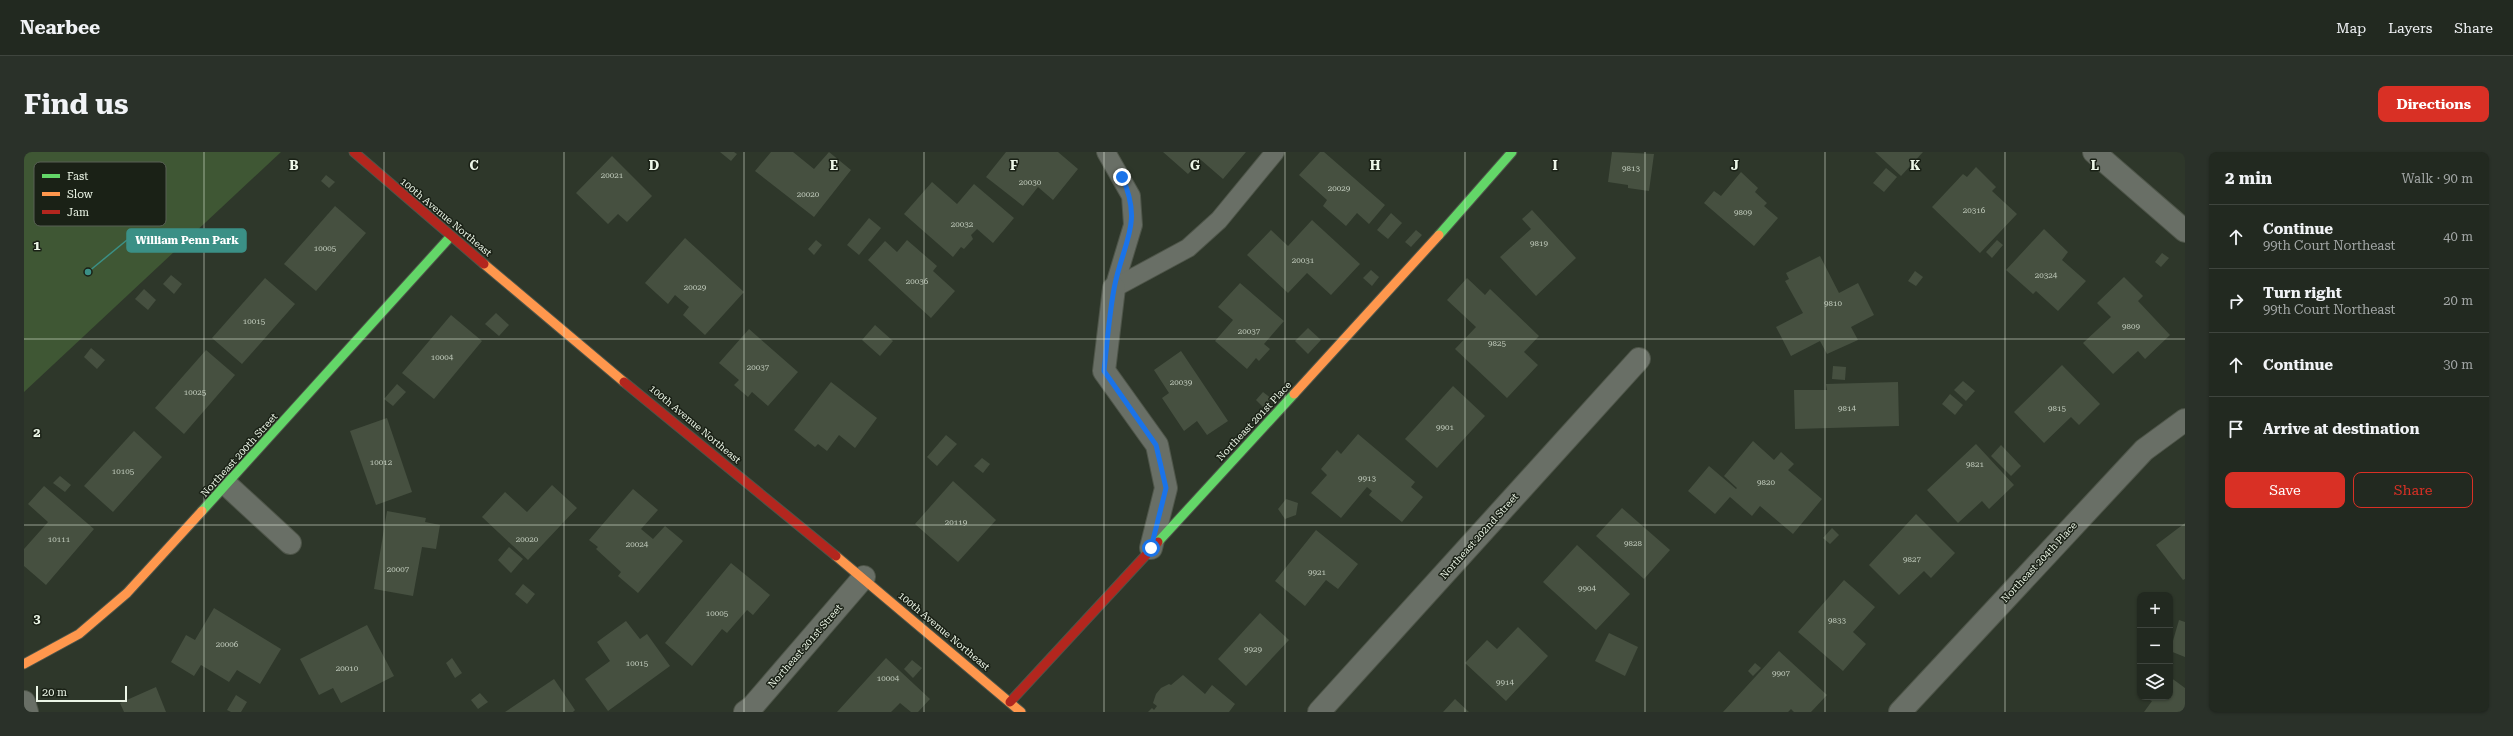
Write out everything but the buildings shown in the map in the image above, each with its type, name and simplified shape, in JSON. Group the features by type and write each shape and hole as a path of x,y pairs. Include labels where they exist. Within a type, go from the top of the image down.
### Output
{"street":[{"name":"100th Avenue Northeast","path":"354,152 451,236 864,577 1021,712"},
{"name":"Northeast 201st Place","path":"1010,702 1385,297 1512,152"},
{"path":"2094,152 2185,231"},
{"name":"Northeast 200th Street","path":"24,664 80,634 127,593 227,485 451,236"},
{"path":"1114,288 1104,371 1156,445 1166,488 1151,548"},
{"name":"Northeast 202nd Street","path":"1319,712 1639,359"},
{"name":"Northeast 204th Place","path":"1900,712 2144,450 2185,420"},
{"path":"227,485 290,543"},
{"name":"Northeast 201st Street","path":"745,712 752,708 864,577"},
{"path":"24,702 27,712"}],"lane":[{"path":"1106,152 1131,196 1133,225 1114,288"},
{"path":"1114,288 1188,248 1219,220 1275,152"}],"green space":[{"path":"24,152 281,152 24,392"}],"traffic: fast":[{"path":"1439,235 1512,152"},
{"path":"202,511 451,236"},
{"path":"1158,542 1294,394"}],"traffic: slow":[{"path":"1294,394 1439,235"},
{"path":"484,264 624,382"},
{"path":"24,664 79,634 127,593 202,511"},
{"path":"836,556 1021,712"}],"traffic: jam":[{"path":"354,152 484,264"},
{"path":"624,382 836,556"},
{"path":"1010,702 1158,542"}],"place":[{"name":"William Penn Park","path":"88,272"}],"route":[{"path":"1122,177 1131,196 1133,225 1114,288 1104,371 1156,445 1166,488 1151,548"}]}
